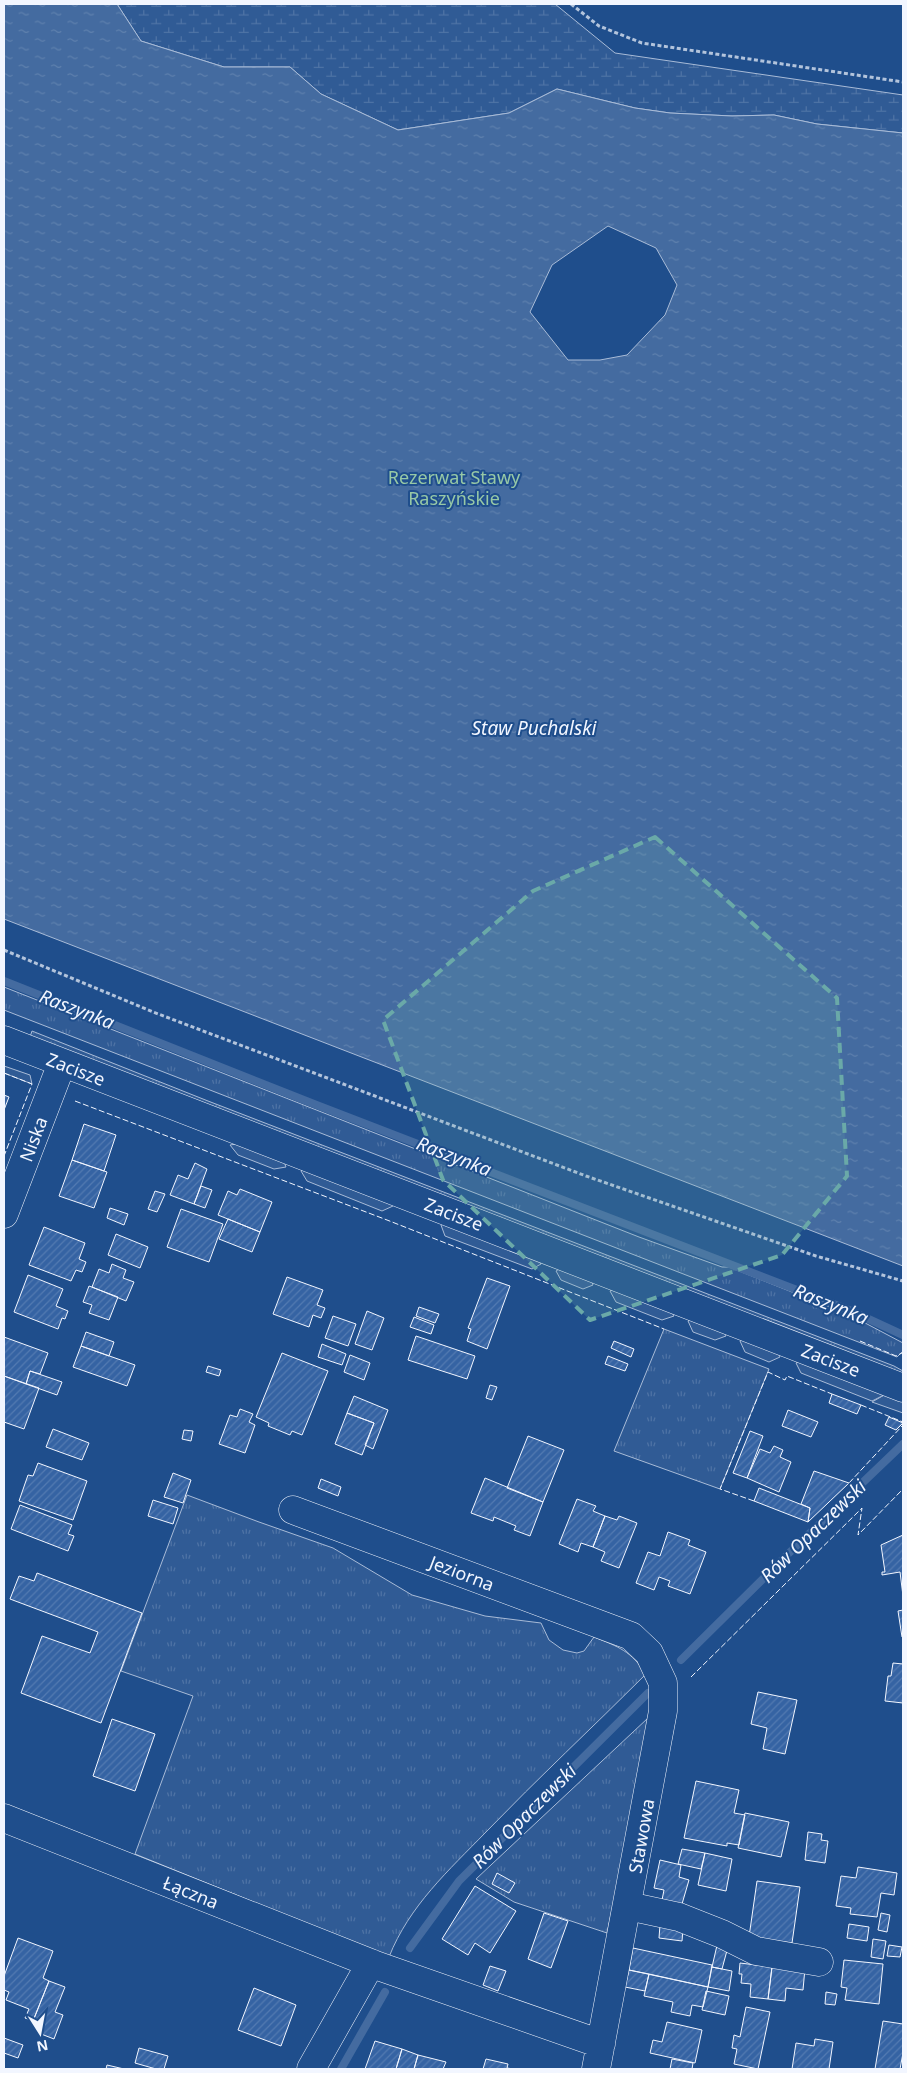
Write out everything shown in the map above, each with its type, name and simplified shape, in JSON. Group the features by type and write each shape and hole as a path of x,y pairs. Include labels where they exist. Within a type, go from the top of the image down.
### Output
{"street":[{"name":"Zacisze","path":"4,1040 903,1388"},
{"name":"Niska","path":"4,1214 62,1064"},
{"name":"Jeziorna","path":"293,1510 631,1636"},
{"name":"Stawowa","path":"375,1965 599,2057 663,1711 663,1683 649,1653 631,1636"},
{"name":"Łączna","path":"4,1818 375,1965"},
{"path":"628,1906 680,1917 722,1934 756,1951 819,1962"},
{"path":"311,2069 375,1965"}],"path":[{"path":"571,4 599,26 642,43 903,82"},
{"path":"4,950 153,1012 586,1176 816,1256 903,1282"}],"highlighted area":[{"path":"655,837 837,998 847,1176 782,1255 590,1320 443,1180 383,1020 533,891"}],"green space":[{"path":"117,4 555,4 615,53 903,95 903,133 817,124 774,115 732,116 670,113 635,108 557,89 509,113 398,130 321,94 290,67 224,67 141,41"},
{"path":"4,987 639,1237 722,1267 729,1267 850,1315 903,1343 903,1351 897,1357 4,1010"},
{"path":"32,1031 894,1366 903,1371 903,1375 30,1037"},
{"path":"4,1066 30,1075 32,1084 4,1073"},
{"path":"664,1329 769,1369 720,1489 614,1451"},
{"path":"886,1394 903,1402 903,1413 872,1402"},
{"path":"187,1495 333,1548 412,1595 485,1616 541,1623 549,1640 563,1650 577,1653 584,1651 594,1637 630,1655 646,1674 525,1792 444,1875 407,1921 389,1957 135,1854 193,1696 121,1671"},
{"path":"648,1718 636,1798 607,1933 514,1902 476,1879"}],"shaded area":[{"path":"236,1144 284,1162 286,1167 274,1169 238,1155 230,1145"},
{"path":"304,1169 392,1203 393,1206 382,1211 307,1181 301,1171"},
{"path":"444,1223 539,1260 541,1264 532,1269 445,1236 441,1225"},
{"path":"561,1268 591,1280 593,1285 583,1289 561,1280 556,1271"},
{"path":"615,1289 671,1311 674,1316 662,1320 616,1302 610,1291"},
{"path":"693,1319 723,1330 726,1336 715,1340 693,1332 688,1321"},
{"path":"746,1339 777,1351 780,1357 769,1362 745,1352 740,1341"},
{"path":"801,1361 886,1394 872,1401 801,1373 796,1363"}],"water":[{"name":"Staw Puchalski","path":"4,4 117,4 141,41 224,67 290,67 321,94 398,130 509,113 557,89 635,108 670,113 732,116 774,115 817,124 903,133 903,1266 4,919","holes":["608,226 656,248 677,285 665,315 627,355 600,360 568,360 530,312 552,265"]}],"building":[{"path":"4,1095 9,1097 4,1110"},
{"path":"84,1124 116,1135 104,1171 72,1160"},
{"path":"72,1160 107,1172 94,1208 59,1196"},
{"path":"195,1163 207,1169 194,1204 170,1195 178,1175 188,1179"},
{"path":"201,1186 212,1190 205,1208 194,1204"},
{"path":"240,1189 272,1202 260,1232 218,1215 228,1191 237,1195"},
{"path":"155,1191 165,1194 157,1212 148,1209"},
{"path":"110,1208 128,1214 124,1225 107,1218"},
{"path":"181,1209 223,1224 209,1262 167,1247"},
{"path":"228,1219 260,1232 252,1252 219,1239"},
{"path":"44,1227 85,1243 79,1259 86,1262 82,1272 76,1270 71,1281 29,1265"},
{"path":"116,1234 148,1247 140,1268 108,1255"},
{"path":"112,1264 126,1270 123,1278 134,1282 126,1301 92,1287 99,1269 109,1273"},
{"path":"28,1275 63,1289 56,1306 68,1311 65,1319 62,1318 58,1329 14,1312"},
{"path":"287,1277 323,1290 317,1305 325,1308 321,1318 313,1315 309,1327 273,1314"},
{"path":"487,1278 510,1286 487,1349 467,1341 471,1329 468,1328"},
{"path":"89,1286 118,1297 109,1320 89,1313 92,1305 83,1302"},
{"path":"419,1307 439,1314 435,1323 416,1316"},
{"path":"367,1311 384,1318 372,1350 355,1344"},
{"path":"333,1316 356,1324 348,1346 325,1338"},
{"path":"414,1317 434,1325 431,1334 410,1327"},
{"path":"86,1332 114,1342 109,1356 81,1346"},
{"path":"416,1336 475,1356 467,1379 408,1360"},
{"path":"4,1337 48,1353 40,1374 30,1371 26,1384 4,1376"},
{"path":"614,1341 634,1349 631,1357 611,1348"},
{"path":"322,1344 346,1354 342,1365 318,1357"},
{"path":"81,1346 135,1365 127,1386 73,1367"},
{"path":"282,1353 328,1371 302,1435 292,1431 290,1435 268,1426 269,1423 256,1417"},
{"path":"350,1355 370,1363 364,1380 344,1372"},
{"path":"608,1356 628,1364 625,1371 605,1364"},
{"path":"208,1366 221,1370 219,1376 206,1372"},
{"path":"30,1371 62,1382 57,1395 26,1384"},
{"path":"4,1376 39,1388 24,1429 4,1422"},
{"path":"490,1385 497,1387 492,1400 486,1398"},
{"path":"832,1394 861,1405 857,1414 829,1403"},
{"path":"354,1396 388,1410 373,1449 365,1445 374,1423 347,1413"},
{"path":"240,1409 253,1414 249,1422 255,1425 245,1453 219,1444 230,1415 237,1417"},
{"path":"788,1410 818,1422 811,1437 782,1426"},
{"path":"347,1413 374,1423 362,1455 335,1444"},
{"path":"889,1417 903,1423 896,1430 885,1425"},
{"path":"53,1429 89,1443 82,1460 46,1447"},
{"path":"184,1430 193,1431 191,1441 182,1439"},
{"path":"750,1431 763,1436 747,1478 733,1473"},
{"path":"528,1436 564,1450 543,1502 507,1488"},
{"path":"774,1446 783,1450 780,1457 791,1462 779,1492 747,1478 760,1449 770,1453"},
{"path":"38,1463 87,1481 73,1520 19,1501 28,1475 33,1476"},
{"path":"814,1471 849,1483 808,1522 810,1508 801,1504"},
{"path":"173,1473 191,1480 183,1503 164,1497"},
{"path":"485,1478 543,1502 530,1536 514,1530 516,1526 494,1517 493,1521 471,1513"},
{"path":"321,1479 341,1487 338,1496 318,1488"},
{"path":"759,1488 810,1508 808,1522 754,1501"},
{"path":"577,1499 596,1506 593,1511 605,1516 593,1547 581,1543 578,1552 559,1544"},
{"path":"153,1500 178,1508 173,1524 148,1516"},
{"path":"20,1505 72,1525 68,1534 74,1536 68,1551 11,1529"},
{"path":"605,1516 617,1520 619,1516 637,1523 619,1568 601,1561 605,1552 593,1547"},
{"path":"668,1532 690,1540 688,1545 706,1552 690,1594 668,1586 670,1581 659,1577 654,1590 636,1583 648,1552 660,1556"},
{"path":"903,1535 903,1596 900,1572 882,1575 882,1572 885,1572 881,1545"},
{"path":"37,1573 142,1613 101,1723 21,1693 42,1636 90,1653 98,1632 10,1599 19,1576 34,1581"},
{"path":"903,1610 903,1636 902,1637 898,1611"},
{"path":"893,1663 903,1664 903,1703 885,1701 888,1676 891,1676"},
{"path":"758,1692 797,1700 785,1754 763,1749 767,1728 751,1724"},
{"path":"112,1719 155,1734 135,1791 93,1776"},
{"path":"696,1781 739,1790 734,1813 745,1815 739,1845 727,1843 727,1846 684,1838"},
{"path":"745,1813 789,1822 781,1857 738,1848"},
{"path":"808,1832 822,1834 821,1840 828,1841 825,1863 805,1860"},
{"path":"682,1849 705,1853 701,1869 678,1864"},
{"path":"705,1853 732,1859 726,1891 698,1885"},
{"path":"660,1860 681,1865 679,1877 689,1880 682,1904 662,1900 664,1890 654,1888"},
{"path":"858,1867 897,1873 894,1895 881,1893 877,1917 850,1914 851,1908 836,1906 841,1876 856,1878"},
{"path":"497,1873 515,1883 509,1893 492,1884"},
{"path":"757,1881 800,1887 792,1943 749,1937"},
{"path":"475,1886 516,1911 490,1953 475,1943 468,1955 442,1939"},
{"path":"544,1913 568,1921 551,1968 528,1959"},
{"path":"881,1913 890,1915 887,1932 878,1930"},
{"path":"849,1924 869,1927 867,1941 847,1938"},
{"path":"660,1925 683,1929 682,1941 659,1938"},
{"path":"18,1938 53,1951 43,1978 49,1981 33,2021 25,2018 29,2009 6,2000 9,1992 4,1990 4,1976"},
{"path":"873,1939 886,1941 883,1959 871,1957"},
{"path":"718,1941 729,1943 722,1969 712,1967"},
{"path":"889,1945 902,1947 900,1957 887,1956"},
{"path":"633,1948 712,1965 708,1987 629,1970"},
{"path":"844,1960 883,1964 879,2004 845,2000 847,1988 841,1987"},
{"path":"740,1963 772,1967 768,1999 750,1997 751,1984 741,1983 742,1974 739,1974"},
{"path":"490,1966 506,1971 498,1991 483,1985"},
{"path":"712,1967 732,1971 729,1991 708,1987"},
{"path":"772,1967 805,1968 803,1990 786,1988 785,2001 768,1999"},
{"path":"629,1970 649,1974 645,1991 625,1987"},
{"path":"649,1974 708,1987 703,2007 692,2005 690,2016 671,2012 673,2002 644,1996"},
{"path":"49,1981 65,1987 55,2012 63,2015 54,2039 36,2032 40,2023 33,2021"},
{"path":"254,1988 296,2005 281,2046 238,2030"},
{"path":"706,1991 729,1996 725,2015 702,2010"},
{"path":"826,1992 837,1994 835,2005 825,2004"},
{"path":"746,2007 770,2012 758,2069 734,2064 737,2049 732,2048 734,2035 740,2037"},
{"path":"883,2021 903,2024 903,2053 900,2069 875,2069"},
{"path":"667,2022 702,2030 695,2063 650,2053 653,2040 662,2042"},
{"path":"4,2038 23,2045 18,2058 4,2053"},
{"path":"815,2039 833,2042 829,2069 792,2069 796,2043 814,2046"},
{"path":"375,2041 402,2049 396,2069 365,2069"},
{"path":"139,2048 168,2056 164,2069 156,2069 135,2063"},
{"path":"402,2049 418,2055 414,2069 396,2069"},
{"path":"418,2055 446,2062 443,2069 414,2069"},
{"path":"486,2059 508,2064 507,2068 513,2069 483,2069"},
{"path":"672,2059 693,2063 692,2069 670,2069"},
{"path":"107,2065 124,2069 106,2069"}],"waterway":[{"name":"Raszynka","path":"4,981 314,1104 849,1310 903,1335"},
{"name":"Rów Opaczewski","path":"681,1660 903,1444"},
{"name":"Rów Opaczewski","path":"410,1948 459,1881 648,1693"},
{"name":"Rów Opaczewski","path":"341,2069 385,1992"}],"fence":[{"path":"4,1073 32,1084 4,1156"},
{"path":"75,1101 387,1220 664,1329"},
{"path":"860,1341 896,1356 902,1353"},
{"path":"754,1501 720,1489 768,1372 785,1380 787,1376 832,1394"},
{"path":"861,1405 903,1422"},
{"path":"849,1483 903,1425"},
{"path":"691,1677 862,1508 858,1535 903,1489"}],"park label":[{"name":"Rezerwat Stawy Raszyńskie","path":"454,487"}]}
